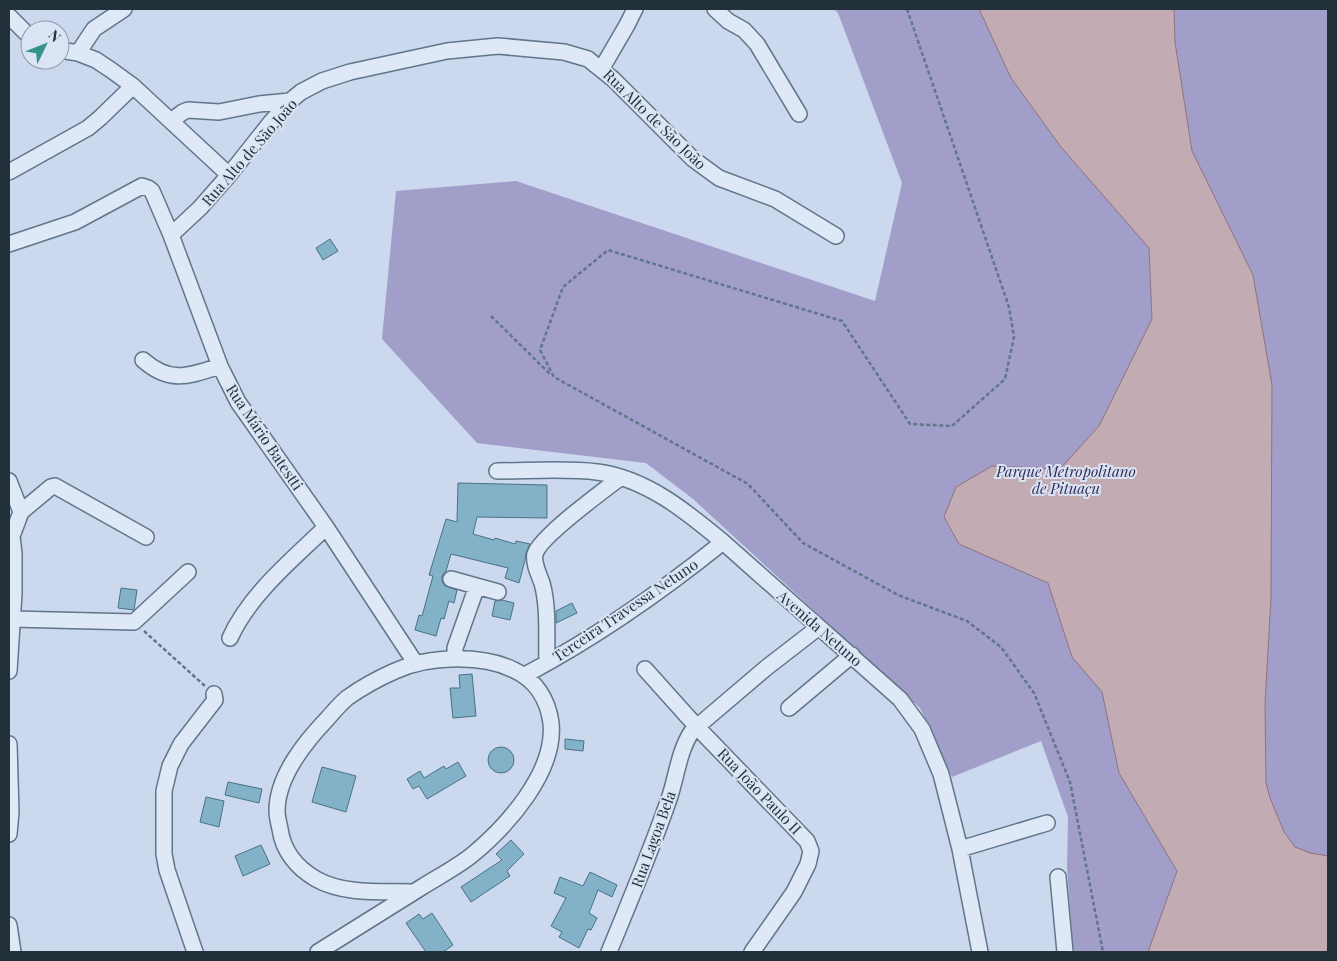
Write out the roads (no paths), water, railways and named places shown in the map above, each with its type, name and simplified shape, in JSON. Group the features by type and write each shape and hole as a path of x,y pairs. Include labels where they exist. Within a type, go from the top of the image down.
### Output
{"street":[{"path":"78,53 94,29 124,9"},
{"path":"602,68 628,25 635,9"},
{"path":"715,9 728,21 744,30 757,44 799,114"},
{"path":"9,16 20,27"},
{"name":"Rua Alto de São João","path":"171,235 200,208 290,101 311,86 350,72 398,60 469,48 498,46 564,52 582,57 602,68 693,159 706,169 726,181 775,199 836,236"},
{"path":"70,52 78,53 104,65 133,86 229,175"},
{"path":"9,172 88,128 133,86"},
{"path":"171,121 188,110 219,112 259,104 290,101"},
{"name":"Rua Mário Batestti","path":"9,244 75,222 142,186 152,191 171,235 220,366 238,402 326,527 416,664"},
{"path":"143,360 154,370 174,377 189,376 220,366"},
{"name":"Avenida Netuno","path":"497,471 597,472 639,485 671,502 723,542 900,699 922,729 941,774 960,849 980,952"},
{"path":"547,663 545,594 534,556 537,549 555,530 586,503 620,478"},
{"path":"9,481 21,512"},
{"path":"9,671 14,574 10,536 21,512 48,489 55,486 146,537"},
{"path":"230,638 241,618 267,584 326,527"},
{"name":"Terceira Travessa Netuno","path":"525,675 633,608 723,542"},
{"path":"12,619 134,622 188,572"},
{"path":"451,579 498,592"},
{"path":"455,659 455,648 477,586"},
{"name":"Rua Lagoa Bela","path":"609,952 671,794 684,745 692,732 766,668 819,627"},
{"path":"789,708 852,655"},
{"path":"318,952 414,892 470,856 515,813 534,785 545,762 551,731 550,713 544,698 525,675 506,666 490,661 455,659 416,664 396,671 371,684 347,699 308,740 281,787 276,811 281,838 289,856 303,871 318,880 353,890 414,892"},
{"name":"Rua João Paulo II","path":"645,668 697,727 802,834 811,851 808,864 794,892 752,952"},
{"path":"195,952 167,870 164,854 164,791 170,766 181,744 215,700 214,694"},
{"path":"9,744 11,812 9,834"},
{"path":"960,849 1047,823"},
{"path":"1058,878 1065,952"},
{"path":"9,925 13,952"}],"park label":[{"name":"Parque Metropolitano de Pituaçu","path":"1066,480"}]}
